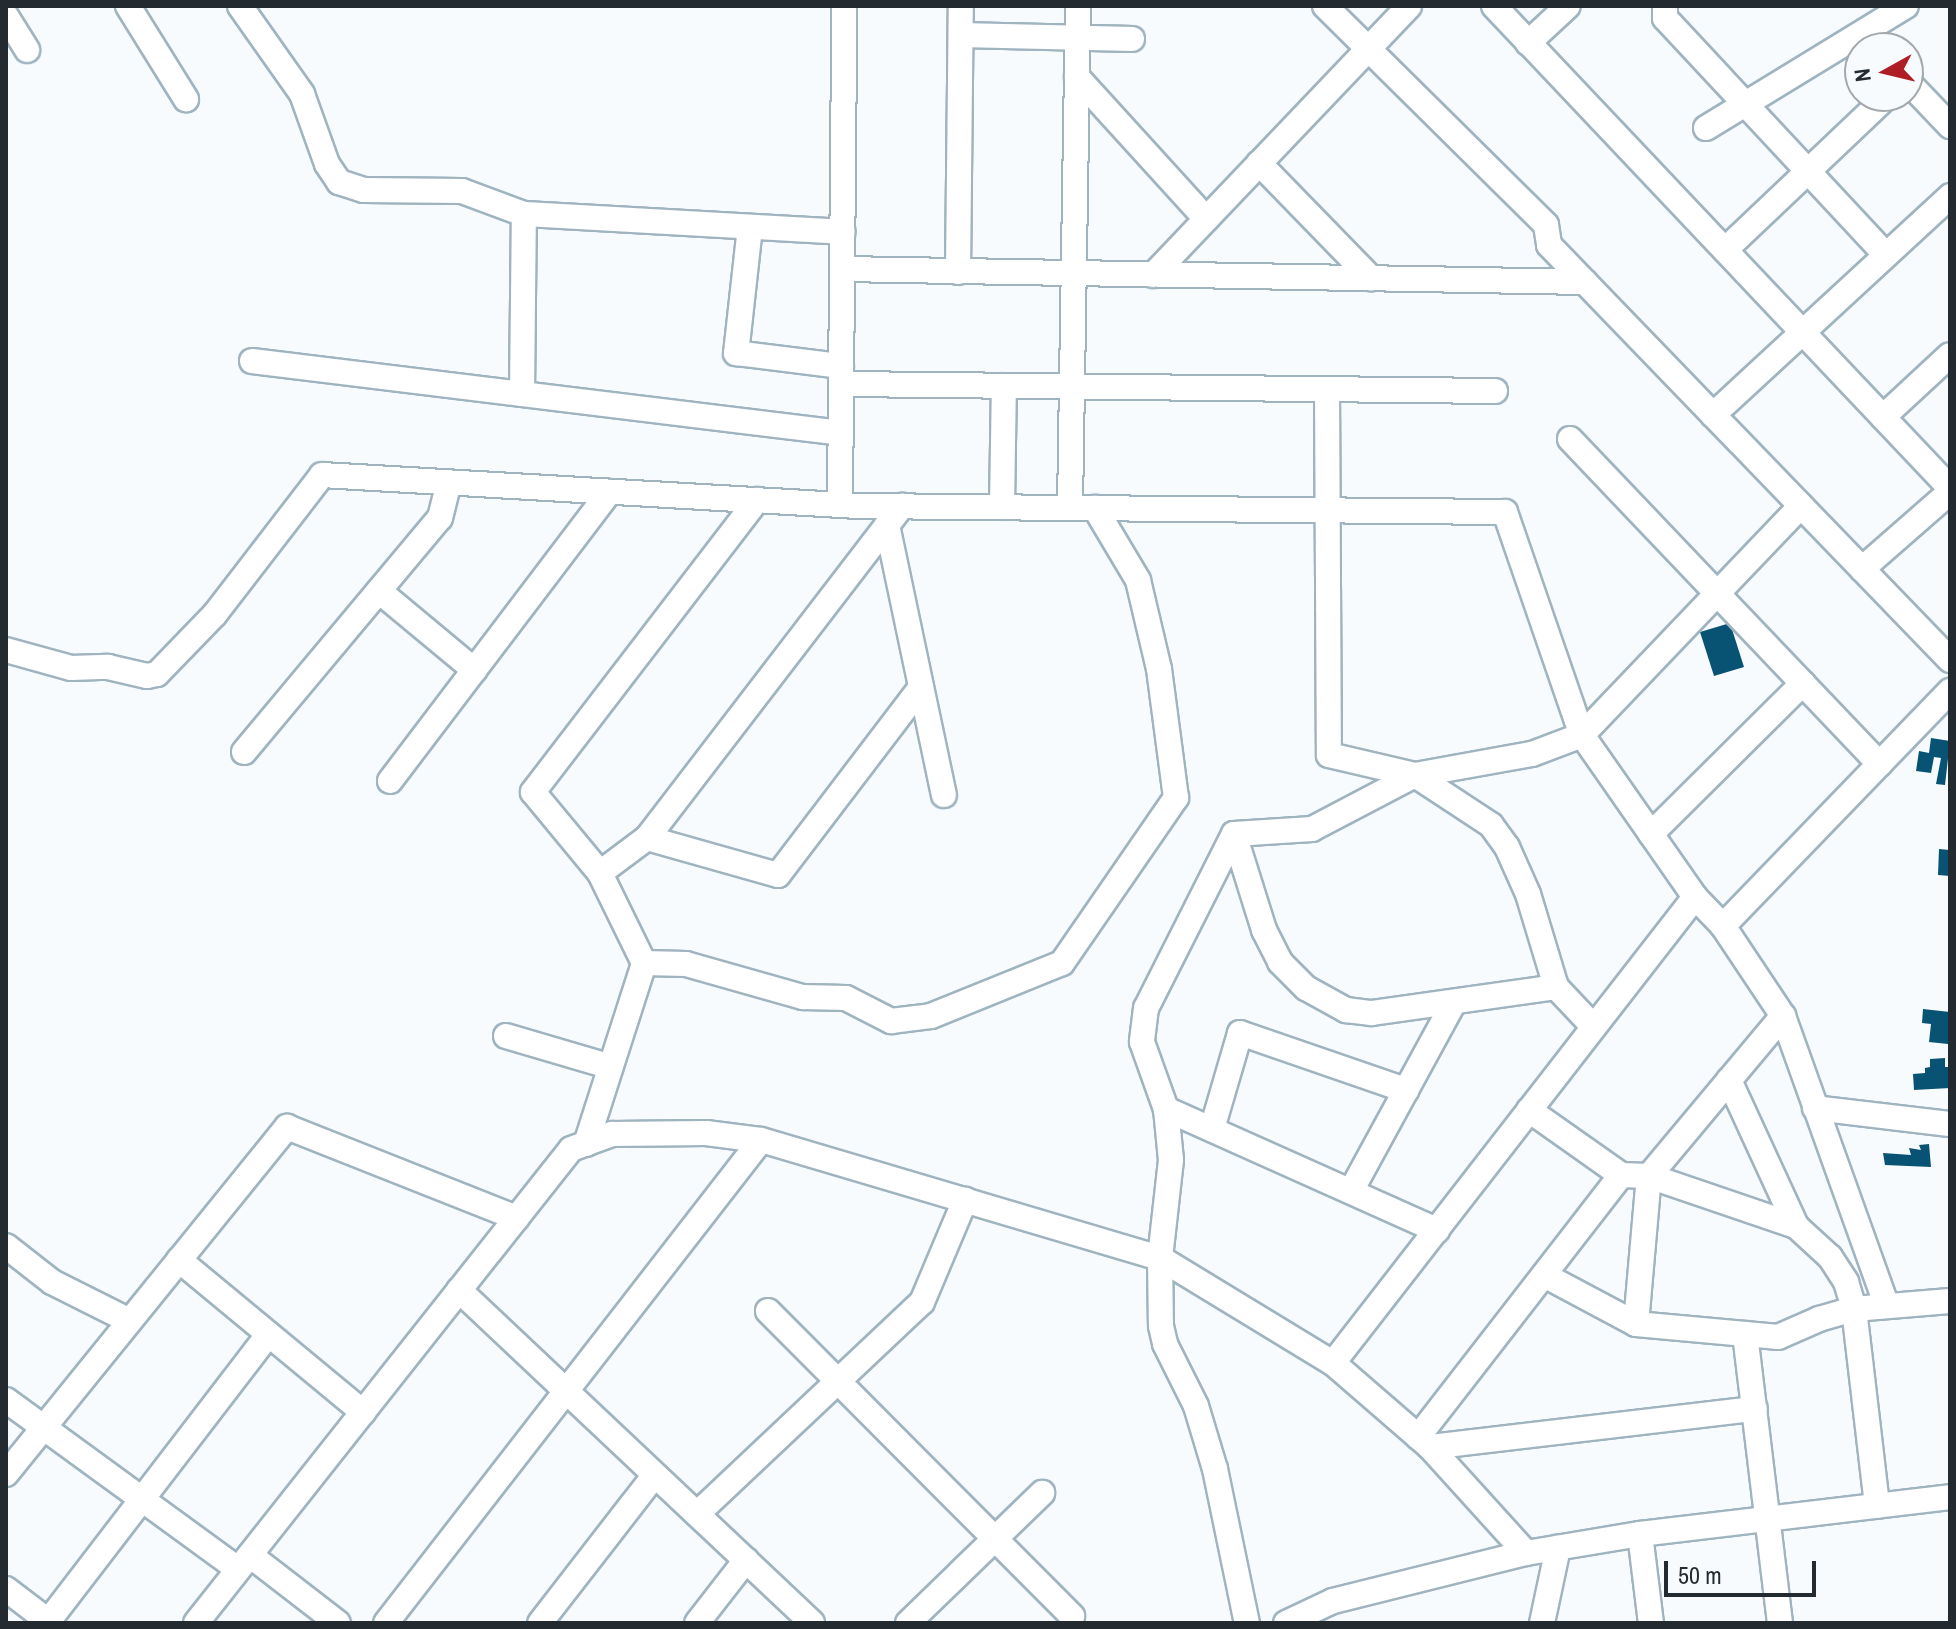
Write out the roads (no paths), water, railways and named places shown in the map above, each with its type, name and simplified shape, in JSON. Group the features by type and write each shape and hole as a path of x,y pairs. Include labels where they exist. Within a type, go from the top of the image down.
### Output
{"street":[{"path":"128,6 186,99"},
{"path":"240,6 302,94 327,164 339,182 364,190 462,191 524,214 842,232"},
{"path":"840,505 844,6"},
{"path":"958,272 961,6"},
{"path":"1070,508 1078,6"},
{"path":"1325,6 1546,225 1549,245 1950,660"},
{"path":"1153,275 1409,6"},
{"path":"1494,6 1950,490 1862,569"},
{"path":"1528,43 1568,6"},
{"path":"1665,6 1665,18 1886,255"},
{"path":"1878,32 1906,6"},
{"path":"6,16 27,50"},
{"path":"961,35 1132,39"},
{"path":"1706,128 1745,104 1844,53"},
{"path":"1077,77 1206,219"},
{"path":"1924,99 1950,126"},
{"path":"1725,250 1870,112"},
{"path":"1259,163 1371,278"},
{"path":"1713,415 1950,196"},
{"path":"522,394 524,214"},
{"path":"750,227 736,353 841,375 1004,386 1495,391"},
{"path":"842,269 1585,282"},
{"path":"1883,417 1950,355"},
{"path":"252,361 841,433"},
{"path":"1002,507 1004,386"},
{"path":"1327,389 1329,755 1415,775 1491,825 1507,847 1528,894 1556,987 1594,1027"},
{"path":"1570,439 1880,764"},
{"path":"6,650 71,668 108,667 147,676 157,674 215,614 322,475 840,505 894,516 1002,507 1505,512 1582,735 1695,897 1723,926 1783,1016 1887,1306"},
{"path":"244,752 440,518 449,482"},
{"path":"390,781 609,492"},
{"path":"586,1144 644,963 600,873 533,792 757,500"},
{"path":"1234,834 1312,829 1415,775 1532,754 1582,735 1801,506"},
{"path":"644,963 686,964 803,997 846,998 891,1021 931,1016 1062,963 1176,798 1159,669 1138,580 1095,508"},
{"path":"894,516 921,687 944,795"},
{"path":"600,873 647,838 894,516"},
{"path":"379,591 474,670"},
{"path":"1651,834 1803,683"},
{"path":"647,838 778,875 921,687"},
{"path":"1723,926 1950,691"},
{"path":"1234,834 1264,930 1280,962 1306,988 1346,1010 1372,1013 1556,987"},
{"path":"1234,834 1146,1008 1142,1042 1166,1109 1171,1160 1160,1258 1161,1326 1165,1344 1196,1406 1215,1469 1247,1623"},
{"path":"1333,1363 1695,897"},
{"path":"1351,1191 1454,1002"},
{"path":"1636,1324 1649,1176 1783,1016"},
{"path":"1212,1129 1240,1033 1406,1090"},
{"path":"506,1036 611,1067"},
{"path":"1729,1080 1796,1226 1830,1257 1846,1282 1854,1309 1877,1506"},
{"path":"1815,1108 1950,1124"},
{"path":"1166,1109 1437,1230"},
{"path":"1529,1110 1621,1175 1649,1176 1796,1226"},
{"path":"6,1474 287,1127 517,1218"},
{"path":"196,1623 571,1149 612,1134 706,1133 761,1140 1160,1258 1333,1363 1424,1442 1526,1553"},
{"path":"386,1623 761,1140"},
{"path":"1424,1442 1544,1275 1621,1175"},
{"path":"697,1514 922,1302 965,1200"},
{"path":"7,1250 52,1282 130,1321"},
{"path":"179,1260 363,1412"},
{"path":"1544,1275 1636,1324 1778,1337 1819,1319 1854,1309 1950,1301"},
{"path":"459,1290 812,1623"},
{"path":"768,1311 1072,1616"},
{"path":"6,1589 47,1622 269,1334"},
{"path":"1745,1334 1770,1519 1780,1623"},
{"path":"6,1400 142,1499 338,1623"},
{"path":"1424,1442 1755,1409"},
{"path":"540,1623 655,1475"},
{"path":"908,1623 1042,1493"},
{"path":"1286,1623 1333,1601 1526,1553 1640,1534 1950,1497"},
{"path":"1640,1534 1651,1623"},
{"path":"1542,1623 1558,1548"},
{"path":"697,1623 746,1560"}]}
